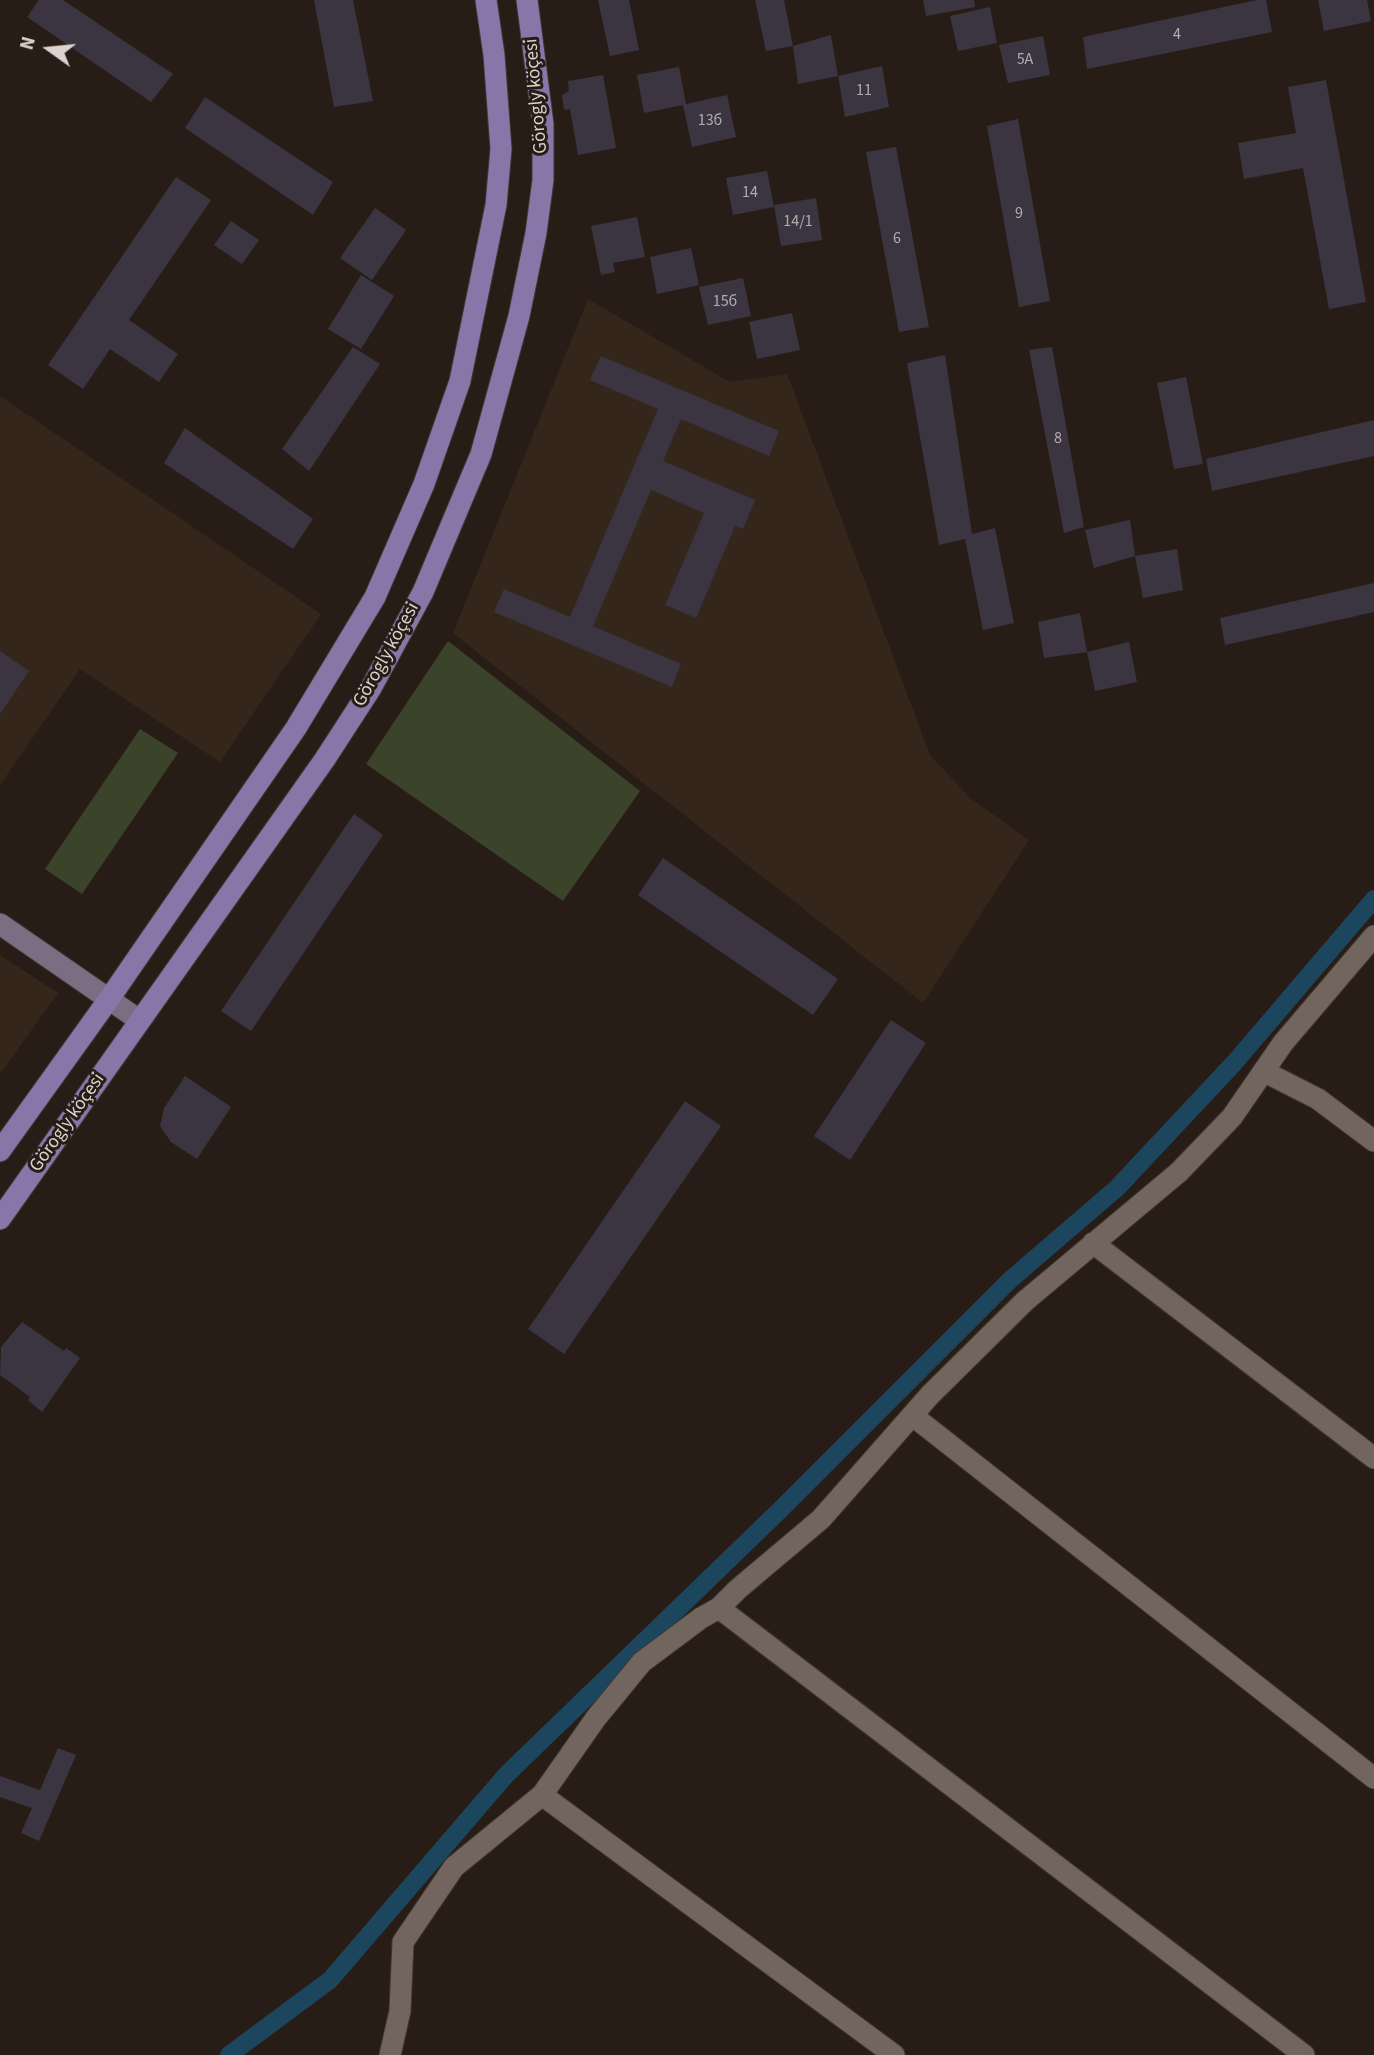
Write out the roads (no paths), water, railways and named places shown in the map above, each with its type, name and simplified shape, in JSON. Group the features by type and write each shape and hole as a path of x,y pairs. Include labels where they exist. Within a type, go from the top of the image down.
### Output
{"main road":[{"name":"Görogly köçesi","path":"0,1151 109,999 296,728 375,597 424,484 460,381 496,205 501,149 494,55 486,0"},
{"name":"Görogly köçesi","path":"0,1219 325,759 371,688 423,592 481,454 519,316 536,233 543,180 543,124 527,0"}],"street":[{"path":"0,924 139,1020"},
{"path":"390,2055 400,2011 403,1942 453,1867 542,1795 596,1718 642,1662 701,1618 719,1608 821,1519 930,1395 1025,1301 1179,1172 1233,1117 1283,1043 1374,936"},
{"path":"1265,1072 1318,1099 1374,1141"},
{"path":"1093,1243 1374,1458"},
{"path":"912,1416 1374,1778"},
{"path":"719,1608 1304,2055"},
{"path":"542,1795 894,2055"}],"waterway":[{"path":"229,2055 330,1980 506,1775 779,1511 1010,1280 1117,1188 1235,1062 1374,899"}]}
